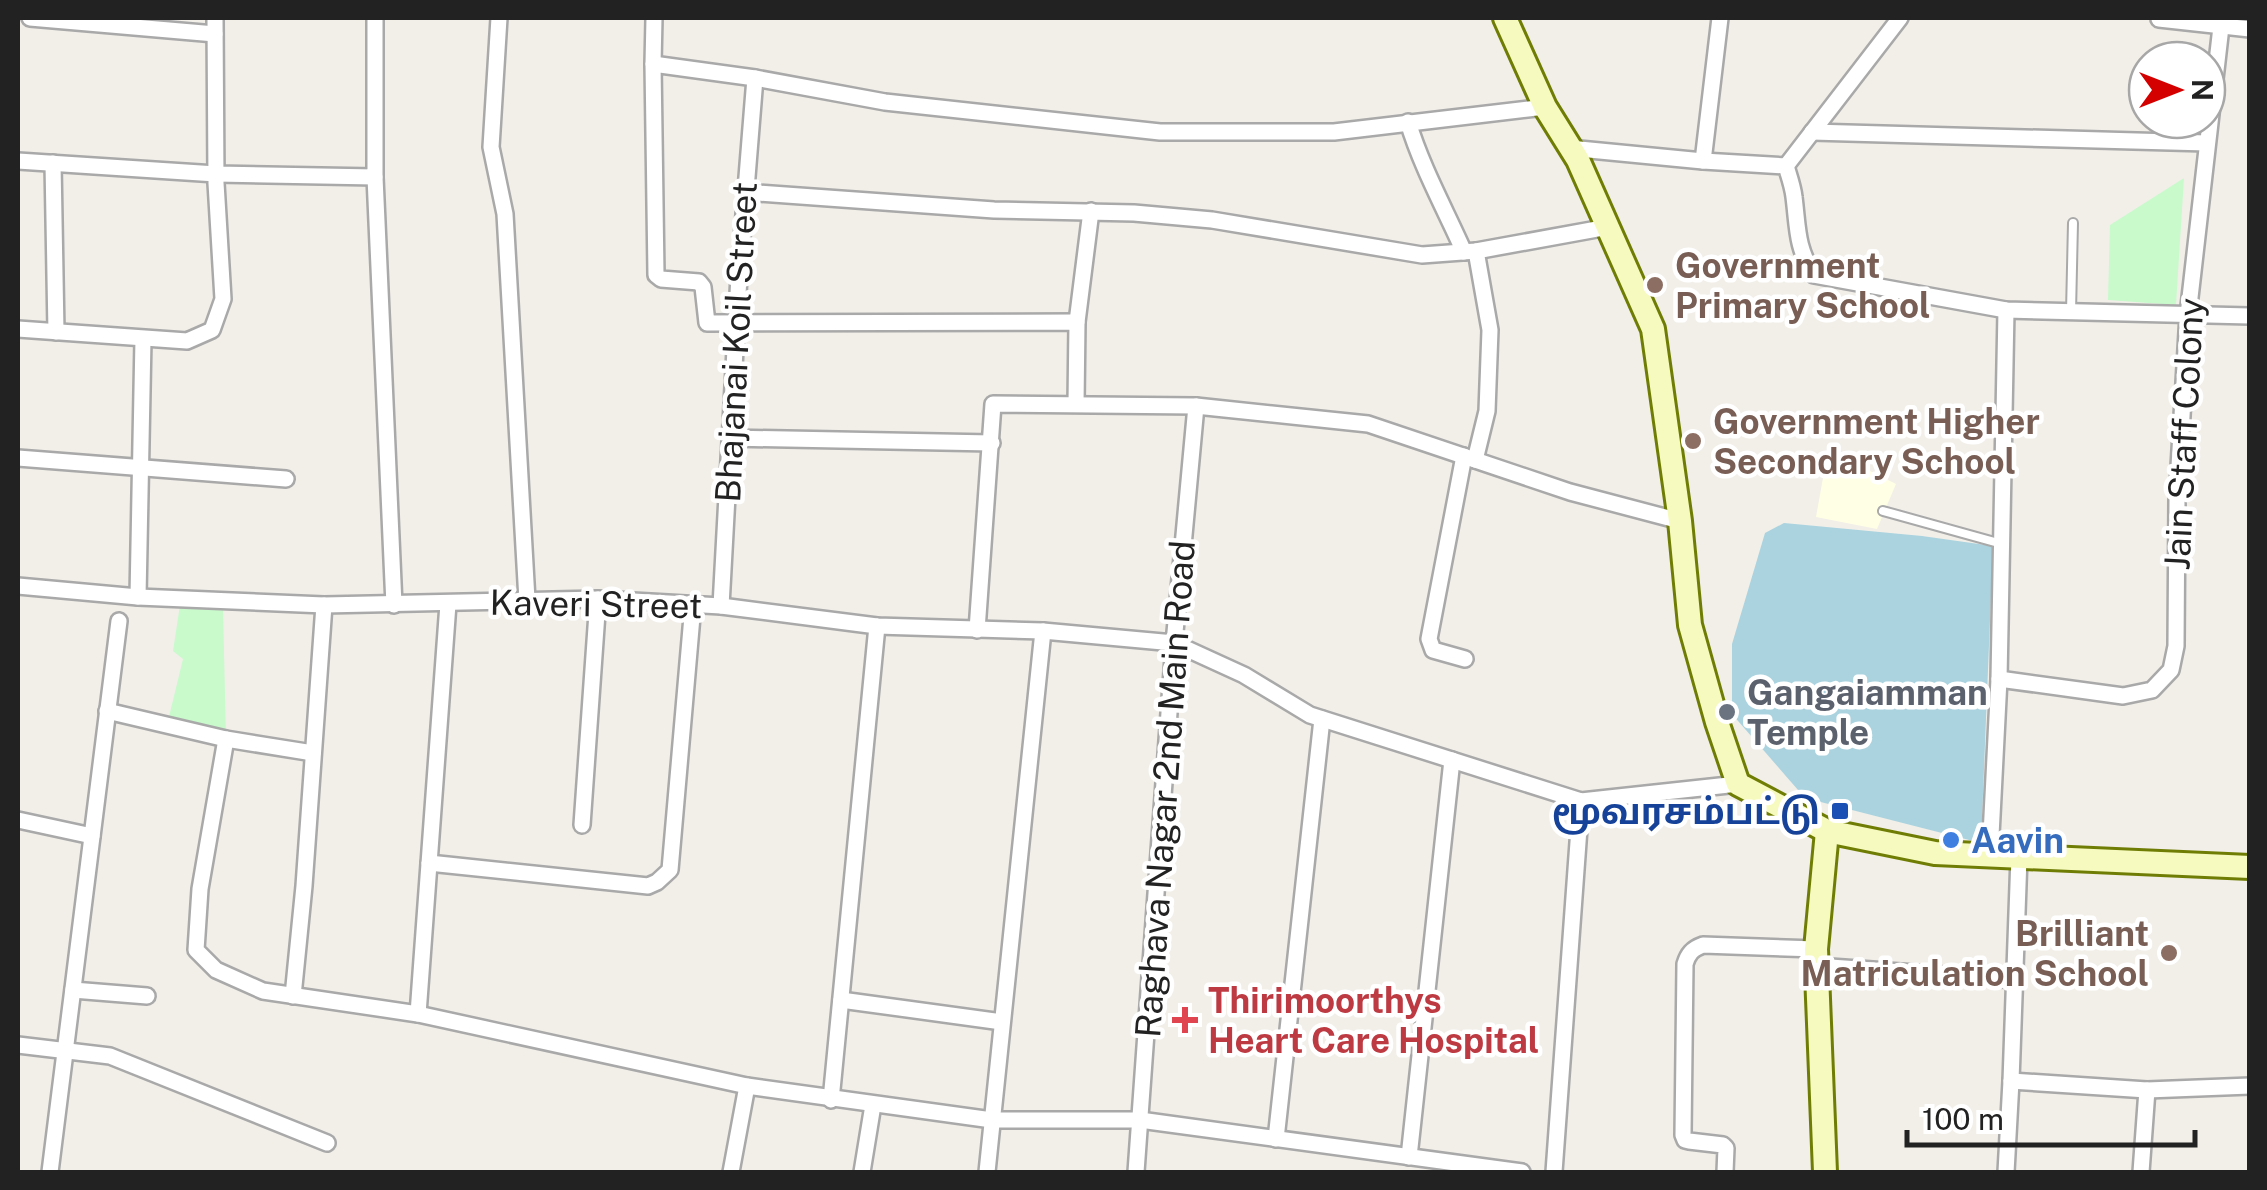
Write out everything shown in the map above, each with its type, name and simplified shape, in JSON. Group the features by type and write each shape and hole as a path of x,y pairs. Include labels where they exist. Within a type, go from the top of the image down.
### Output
{"street":[{"path":"18,330 186,341 212,330 223,299 216,174 215,26 30,18"},
{"path":"376,18 375,176 394,604"},
{"path":"499,18 491,147 505,214 528,600"},
{"path":"654,18 656,275 661,279 699,282 703,287 706,322 1076,322"},
{"path":"1505,18 1545,107 1578,160 1653,330 1680,520 1690,625 1738,784"},
{"path":"1702,161 1720,18"},
{"path":"1786,166 1900,18"},
{"path":"2160,19 2221,22 2250,28"},
{"name":"Jain Staff Colony","path":"1999,679 2123,696 2152,690 2171,670 2176,646 2177,500 2188,315 2221,22"},
{"path":"652,64 886,102 1160,132 1334,132 1545,107"},
{"name":"Bhajanai Koil Street","path":"721,606 754,78"},
{"path":"1408,122 1421,161 1470,251 1490,330 1487,410 1469,458 1430,639 1433,650 1464,659"},
{"path":"1812,132 2207,143"},
{"path":"1570,148 1786,166"},
{"path":"18,161 216,174 375,176"},
{"path":"53,164 56,332"},
{"path":"1786,166 1803,258 1814,275 2006,310 2250,316"},
{"path":"744,192 994,210 1090,211 1212,220 1422,255 1470,251 1608,227"},
{"path":"1076,404 1076,322 1090,211"},
{"path":"1990,856 1999,679 2006,310"},
{"path":"138,597 144,339"},
{"path":"978,630 993,404 1196,406 1368,424 1570,492 1680,520"},
{"name":"Raghava Nagar 2nd Main Road","path":"1136,1172 1174,643 1196,406"},
{"path":"730,438 992,443"},
{"path":"18,458 286,479"},
{"name":"Kaveri Street","path":"18,586 138,597 324,605 598,598 721,606 876,626 1043,632 1174,643 1244,675 1310,715 1581,801"},
{"path":"582,825 598,598"},
{"path":"418,1014 448,604"},
{"path":"293,996 324,605"},
{"path":"429,863 648,886 658,882 670,870 693,605"},
{"path":"50,1172 120,622"},
{"path":"832,1100 876,626"},
{"path":"987,1172 1043,632"},
{"path":"107,711 226,739 314,753"},
{"path":"1276,1139 1322,718"},
{"path":"226,739 200,889 196,950 216,970 263,992 418,1014 748,1086 832,1100 992,1120 1140,1120 1522,1172"},
{"path":"1409,1157 1452,760"},
{"path":"1554,1172 1581,801 1738,784 1827,831 1934,853 2250,867"},
{"path":"18,820 92,836"},
{"path":"1825,1172 1816,958 1827,831"},
{"path":"2006,1172 2019,857"},
{"path":"1726,1172 1723,1145 1685,1140 1684,1134 1685,964 1696,948 1702,945 2015,980"},
{"path":"73,990 147,996"},
{"path":"841,1000 1002,1022"},
{"path":"18,1046 110,1056 327,1143"},
{"path":"2012,1081 2146,1090 2250,1086"},
{"path":"731,1172 748,1086"},
{"path":"2141,1172 2146,1090"},
{"path":"862,1172 873,1105"}],"lane":[{"path":"2071,312 2074,223"},
{"path":"1884,510 2002,544"}],"shaded area":[{"path":"1828,450 1896,484 1877,529 1816,517"}],"green space":[{"path":"2184,178 2176,305 2108,300 2110,225"},
{"path":"180,605 223,607 226,739 167,725 183,659 173,651"}],"water":[{"path":"1784,523 1993,546 1981,843 1805,798 1732,714 1732,644 1765,533"}],"place":[{"name":"Government Primary School","path":"1655,285"},
{"name":"Government Higher Secondary School","path":"1693,441"},
{"name":"Gangaiamman Temple","path":"1727,712"},
{"name":"மூவரசம்பட்டு","path":"1840,811"},
{"name":"Aavin","path":"1951,840"},
{"name":"Brilliant Matriculation School","path":"2169,953"},
{"name":"Thirimoorthys Heart Care Hospital","path":"1185,1020"}]}
